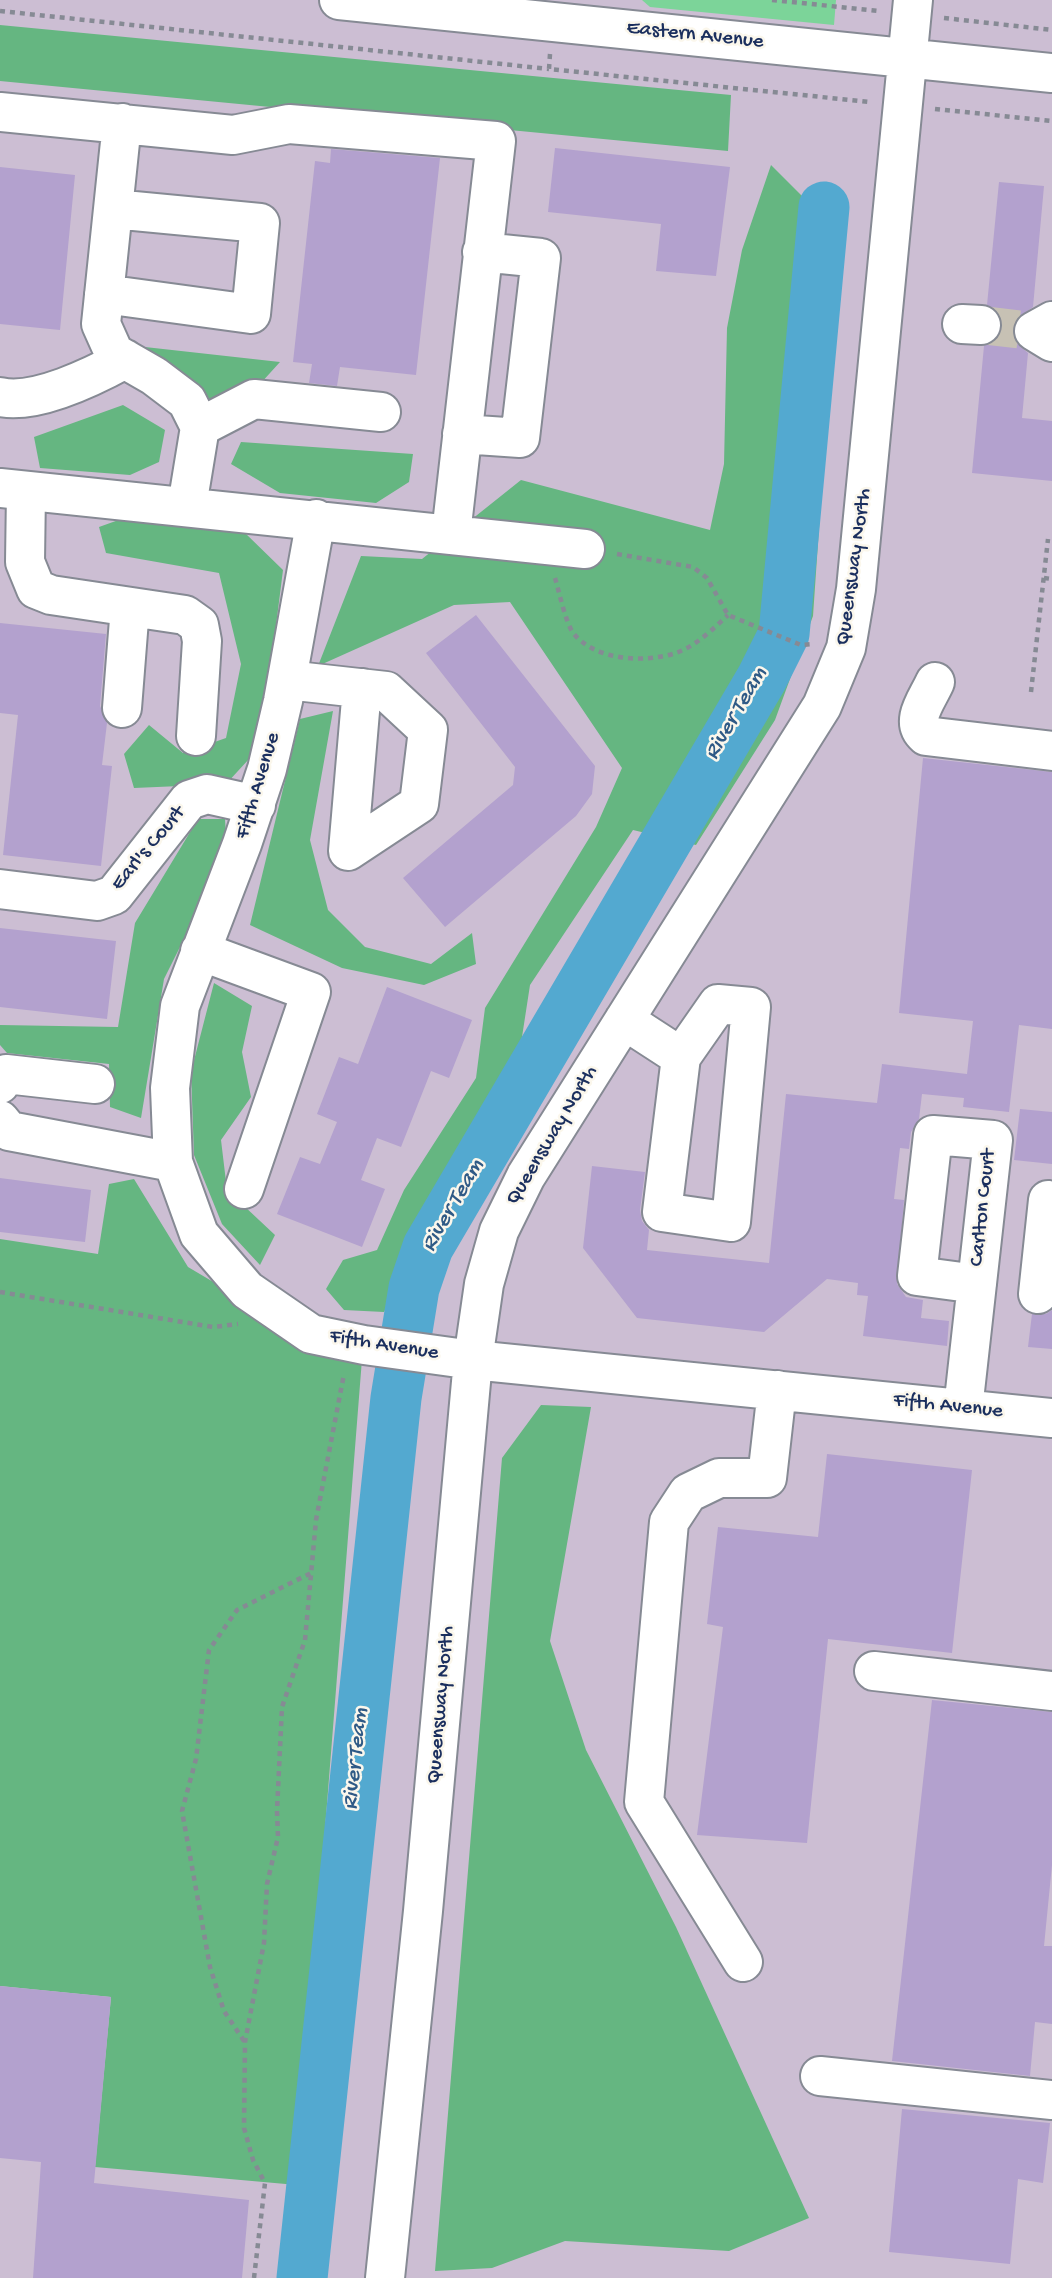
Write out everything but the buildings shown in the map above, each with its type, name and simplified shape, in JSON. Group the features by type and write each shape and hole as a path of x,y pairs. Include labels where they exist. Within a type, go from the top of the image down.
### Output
{"street":[{"name":"Eastern Avenue","path":"339,0 402,3 553,21 611,14 907,58 1052,73"},
{"name":"Queensway North","path":"385,2278 423,1912 456,1357 484,1284 499,1231 526,1176 822,706 846,648 856,589 905,105 913,0"},
{"path":"0,112 233,135 289,124 496,141 451,534"},
{"path":"122,123 101,324 114,353 154,376 187,401 200,427 187,506"},
{"path":"104,294 251,314 260,223 113,209"},
{"path":"462,434 520,438 541,258 482,252"},
{"path":"1052,321 1034,331 1052,342"},
{"path":"0,397 11,400 52,390 91,377 125,359"},
{"path":"200,427 254,399 381,412"},
{"path":"196,736 202,641 199,625 185,615 51,595 37,590 25,562 13,490 316,519 585,549"},
{"name":"Fifth Avenue","path":"316,519 287,680 267,769 180,1006 170,1088 173,1162 200,1234 247,1290 312,1334 357,1344 456,1357 1052,1418"},
{"path":"122,708 130,607"},
{"path":"287,680 362,688"},
{"path":"935,682 917,720 919,729 926,736 1052,751"},
{"name":"Earl's Court","path":"0,889 97,901 114,895 190,800 207,794 256,805"},
{"path":"200,951 312,992 244,1189"},
{"path":"718,1004 751,1007 731,1222 662,1212 681,1057 718,1004"},
{"path":"624,1020 681,1057"},
{"path":"2,1076 95,1084"},
{"path":"0,1120 9,1131 173,1162"},
{"path":"1038,1294 1048,1200 1052,1201"},
{"name":"Carlton Court","path":"963,1409 976,1284"},
{"path":"743,1962 644,1802 669,1522 688,1493 719,1478 766,1478 777,1390"},
{"path":"874,1671 1052,1691"},
{"path":"820,2076 1052,2100"}],"path":[{"path":"0,11 1052,121"},
{"path":"549,69 553,21"},
{"path":"1031,692 1048,539"},
{"path":"545,545 573,634 605,655 642,659 677,653 706,635 729,615"},
{"path":"585,549 693,566 706,578 729,615 801,645"},
{"path":"1044,578 1052,579"},
{"path":"0,1292 213,1326 288,1318"},
{"path":"254,2278 265,2183 253,2160 244,2128 245,2042 264,1943 267,1884 278,1838 282,1707 305,1640 316,1520 357,1344"},
{"path":"245,2042 223,2011 211,1967 182,1811 196,1759 209,1650 237,1610 311,1573"}],"shaded area":[{"path":"0,0 1052,0 1052,2278 0,2278"}],"green space":[{"path":"642,0 836,0 834,25 650,7"},
{"path":"0,25 731,95 728,151 0,81"},
{"path":"771,165 804,198 833,324 813,616 775,720 696,845 633,830 530,985 520,1050 384,1312 344,1310 326,1289 343,1260 377,1250 404,1190 476,1078 485,1008 596,827 622,768 510,602 454,605 318,666 361,556 422,559 521,480 710,530 724,464 727,328 742,250"},
{"path":"145,347 280,362 260,384 212,404 188,378"},
{"path":"123,405 165,430 159,462 130,475 40,468 34,437"},
{"path":"241,442 413,454 409,482 376,503 280,493 231,464"},
{"path":"127,517 244,532 283,570 267,697 249,759 226,784 134,788 124,754 149,725 183,753 226,738 241,664 219,573 106,553 99,527"},
{"path":"333,711 310,840 328,910 365,947 431,964 472,933 476,964 424,985 342,968 250,925 300,719"},
{"path":"198,819 225,819 227,853 164,979 141,1118 110,1107 109,1064 7,1053 0,1045 0,1025 118,1027 135,923"},
{"path":"214,983 252,1006 242,1052 251,1097 221,1140 227,1190 275,1235 260,1265 222,1224 194,1155 191,1072"},
{"path":"134,1179 188,1267 281,1322 362,1359 297,2185 95,2167 111,1997 0,1986 0,1239 98,1254 109,1184"},
{"path":"541,1405 591,1407 550,1641 586,1750 676,1927 809,2218 729,2251 565,2241 492,2268 435,2271 502,1458"}],"waterway":[{"name":"River Team","path":"302,2278 396,1398 414,1288 428,1247 762,678 784,634 824,207"}],"tunnel":[{"path":"981,325 1034,331"}]}
